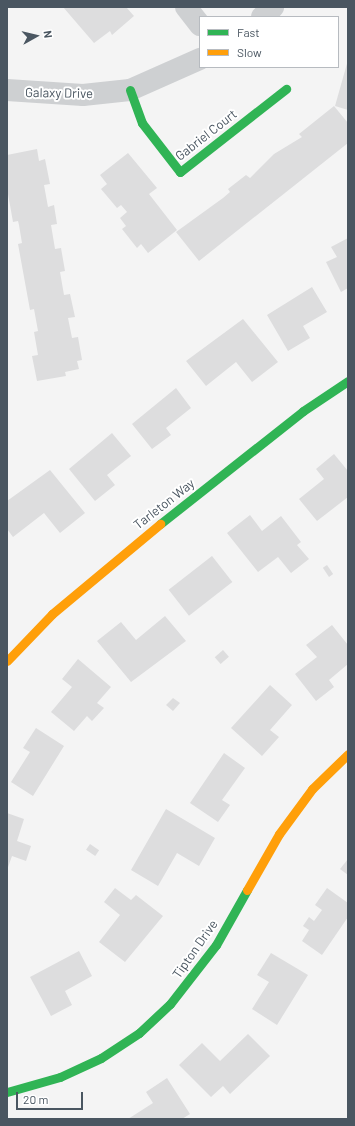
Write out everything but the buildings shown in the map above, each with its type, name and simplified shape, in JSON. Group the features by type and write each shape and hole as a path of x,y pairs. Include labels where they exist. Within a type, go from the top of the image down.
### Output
{"street":[{"path":"186,7 199,24"},
{"path":"263,16 273,7"},
{"name":"Galaxy Drive","path":"7,90 83,96 130,90 199,59"},
{"name":"Gabriel Court","path":"130,90 142,123 180,172 286,90"},
{"name":"Tarleton Way","path":"7,661 52,614 107,566 303,411 348,381"},
{"name":"Tipton Drive","path":"7,1092 60,1077 102,1058 139,1033 170,1004 216,945 279,834 312,789 348,754"}],"traffic: fast":[{"path":"130,90 142,123 180,172 286,89"},
{"path":"160,524 303,411 348,381"},
{"path":"7,1092 60,1077 101,1058 139,1033 170,1004 216,945 247,890"}],"traffic: slow":[{"path":"7,661 52,614 160,524"},
{"path":"247,890 279,834 312,789 348,754"}]}
